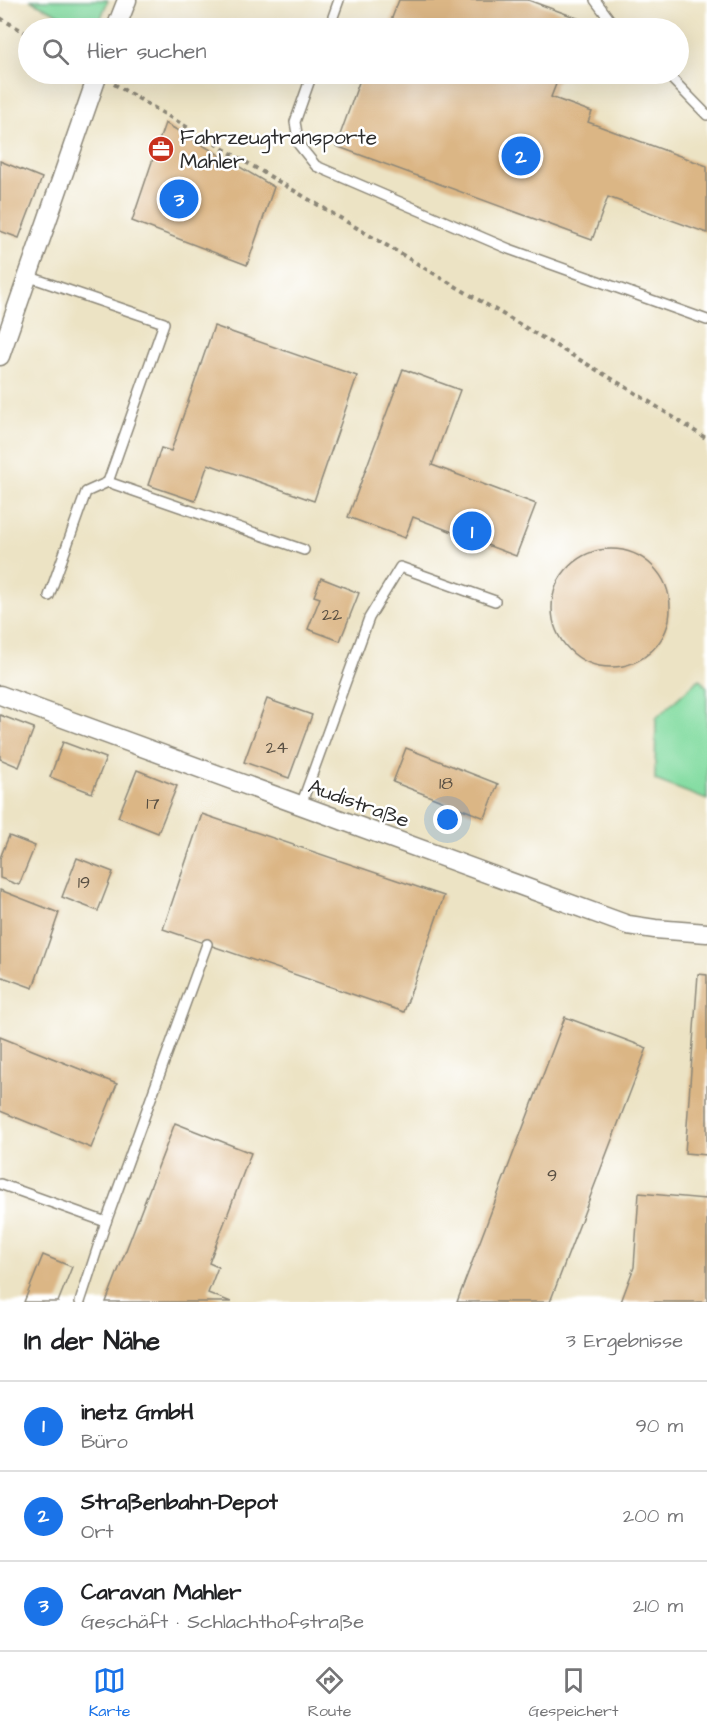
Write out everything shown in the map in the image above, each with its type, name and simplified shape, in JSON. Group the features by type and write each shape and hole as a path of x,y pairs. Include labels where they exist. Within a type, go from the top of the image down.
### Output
{"street":[{"path":"120,18 127,0"},
{"path":"0,356 94,84"},
{"name":"Audistraße","path":"0,695 628,925 707,933"}],"lane":[{"path":"332,18 339,0"},
{"path":"595,0 608,18"},
{"path":"308,84 295,122 299,145 316,166 509,249 707,320"},
{"path":"677,84 707,115"},
{"path":"27,276 164,323 108,482"},
{"path":"49,596 86,492 108,482 304,550"},
{"path":"301,805 369,618 400,567 495,601"},
{"path":"80,1302 106,1222 207,944"},
{"path":"0,1184 106,1222"}],"path":[{"path":"0,18 18,28"},
{"path":"114,84 624,386 707,439"}],"green space":[{"path":"30,0 108,0 101,18 65,18"},
{"path":"699,679 707,687 707,800 655,780 656,718"}],"building":[{"path":"399,0 528,0 577,18 392,18"},
{"path":"358,84 556,84 551,97 592,112 588,122 707,166 707,233 608,197 592,240 336,146"},
{"path":"165,123 274,187 247,265 132,221"},
{"path":"0,161 42,178 19,238 0,231"},
{"path":"214,326 357,376 314,501 208,464 195,501 148,485 161,448 171,451"},
{"path":"403,369 460,390 432,465 536,504 516,556 413,517 405,538 348,517"},
{"path":"611,549 634,553 653,566 666,585 670,608 666,631 653,650 634,663 611,667 588,663 569,650 556,631 552,608 556,585 569,566 588,553"},
{"path":"321,578 359,593 340,641 308,629 320,598 314,596"},
{"path":"267,699 312,715 289,778 244,762"},
{"path":"0,715 34,728 19,767 0,759"},
{"path":"63,742 106,758 92,793 50,777"},
{"path":"406,748 498,784 485,818 393,782"},
{"path":"137,770 177,786 158,833 118,817"},
{"path":"202,814 444,896 404,1012 163,929"},
{"path":"9,836 35,846 19,885 0,878 0,858"},
{"path":"77,858 113,872 98,911 62,897"},
{"path":"0,890 59,913 33,988 0,976"},
{"path":"698,974 707,975 707,1155 685,1153"},
{"path":"565,1017 647,1048 550,1302 457,1302"},
{"path":"0,1037 117,1084 91,1148 0,1111"},
{"path":"175,1123 251,1153 209,1263 218,1267 208,1293 231,1302 106,1302"},
{"path":"639,1193 705,1199 705,1193 707,1193 707,1302 621,1302 634,1267"},
{"path":"43,1255 72,1267 58,1302 24,1302"}],"place":[{"name":"Fahrzeugtransporte Mahler","path":"161,149"},
{"name":"Straßenbahn-Depot","path":"521,156"},
{"name":"Caravan Mahler","path":"179,199"},
{"name":"inetz GmbH","path":"472,531"}]}
